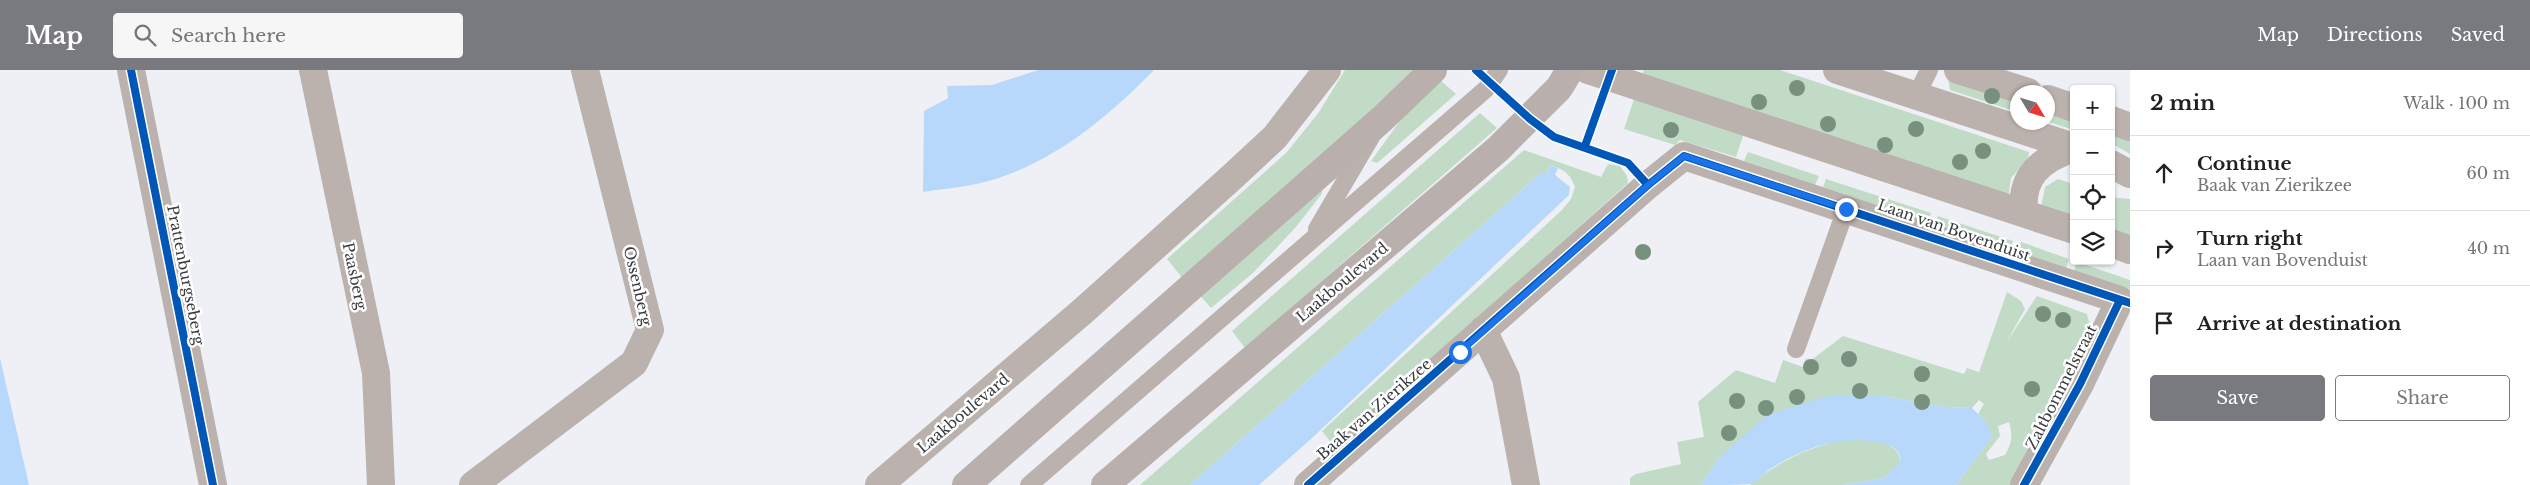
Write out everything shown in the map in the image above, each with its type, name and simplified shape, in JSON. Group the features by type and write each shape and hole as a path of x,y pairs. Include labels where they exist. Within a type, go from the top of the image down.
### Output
{"main road":[{"path":"966,485 1382,119 1432,70"},
{"name":"Laakboulevard","path":"1104,485 1498,149 1559,88 1570,70"}],"street":[{"name":"Prattenburgseberg","path":"131,70 213,485"},
{"name":"Paasberg","path":"312,70 376,373 381,485"},
{"name":"Ossenberg","path":"474,485 634,363 650,330 585,70"},
{"name":"Laakboulevard","path":"878,485 1083,311 1275,137 1327,70"},
{"path":"1588,70 2070,229"},
{"path":"1837,70 2070,147"},
{"path":"1958,70 2010,86"},
{"path":"2055,101 2070,107"},
{"path":"2115,121 2130,127"},
{"path":"2024,213 2022,197 2026,182 2032,174 2055,154 2070,149"},
{"name":"Laan van Bovenduist","path":"1684,156 2120,300"},
{"name":"Baak van Zierikzee","path":"1308,485 1684,156"},
{"path":"2115,166 2130,174"},
{"path":"2115,244 2130,250"},
{"name":"Zaltbommelstraat","path":"2024,485 2080,384 2120,300"},
{"path":"1483,330 1506,378 1526,485"}],"lane":[{"path":"1029,485 1486,89 1499,70"},
{"path":"1916,96 1928,70"},
{"path":"1310,240 1382,119"},
{"path":"1796,349 1846,209"}],"green space":[{"path":"1345,70 1419,70 1184,280 1167,259 1287,152 1319,112"},
{"path":"1644,70 1780,70 2029,152 2028,159 2011,178 2008,199 1641,78"},
{"path":"1948,78 2010,96 2010,110 1950,90"},
{"path":"1439,79 1456,94 1377,163 1371,161 1418,96"},
{"path":"1634,99 1745,130 1736,157 1680,140 1675,145 1624,129"},
{"path":"2055,111 2070,116 2070,129 2055,124"},
{"path":"1480,113 1497,128 1245,348 1232,331"},
{"path":"2115,131 2130,136 2130,154 2115,145"},
{"path":"1524,150 1601,177 1608,164 1620,166 1627,176 1628,183 1334,446 1322,431 1562,210 1571,199 1575,187 1566,172 1550,165 1547,173 1541,173 1190,485 1140,485"},
{"path":"1748,152 1819,176 1815,185 1744,161"},
{"path":"1826,179 1931,213 1928,222 1823,187"},
{"path":"2058,179 2070,183 2070,218 2041,207 2045,187"},
{"path":"1320,184 1323,189 1321,195 1295,228 1253,273 1211,308 1197,292"},
{"path":"2115,197 2130,199 2130,238 2115,233"},
{"path":"1938,216 2013,241 2010,249 1935,224"},
{"path":"2021,242 2069,259 2066,268 2018,252"},
{"path":"2076,265 2086,265 2130,280 2130,289 2074,271"},
{"path":"2007,292 2021,301 2025,309 2006,343 2037,296 2087,314 2090,326 2084,335 2094,340 2017,485 1956,485 1984,448 1986,422 1978,414 1984,404 1979,400 1972,408 1946,407 1882,396 1719,458 1701,485 1630,485 1630,478 1636,474 1681,464 1677,442 1704,437 1698,402 1736,370 1775,383 1783,360 1803,367 1806,358 1810,361 1843,336 1964,374 1967,368 1979,372","holes":["2009,422 2011,439 2005,455 1989,460 1986,454 2000,436 1998,426"]},
{"path":"1846,439 1872,440 1888,445 1895,449 1899,455 1900,463 1884,478 1843,485 1750,485 1761,476 1795,456 1819,446"}],"water":[{"path":"1038,70 1154,70 1095,124 1050,155 1002,177 976,184 923,192 924,111 948,98 947,86 992,85"},
{"path":"1550,165 1558,168 1555,175 1570,187 1569,195 1311,439 1259,485 1190,485 1541,173 1547,173"},
{"path":"0,358 29,485 0,485"},
{"path":"1831,395 1882,396 1946,407 1972,408 1986,422 1993,436 1956,485 1843,485 1884,478 1900,463 1898,452 1890,446 1882,443 1853,440 1824,444 1809,449 1782,462 1751,484 1701,485 1719,458 1767,415"}],"cycle path":[{"path":"131,70 213,485"},
{"path":"1476,70 1530,119 1554,137 1628,163 1648,185"},
{"path":"1585,146 1612,70"},
{"path":"1308,485 1648,185 1684,156 2130,303"},
{"path":"2024,485 2080,384 2120,300"}],"route":[{"path":"1460,352 1648,185 1684,156 1846,209"}]}
